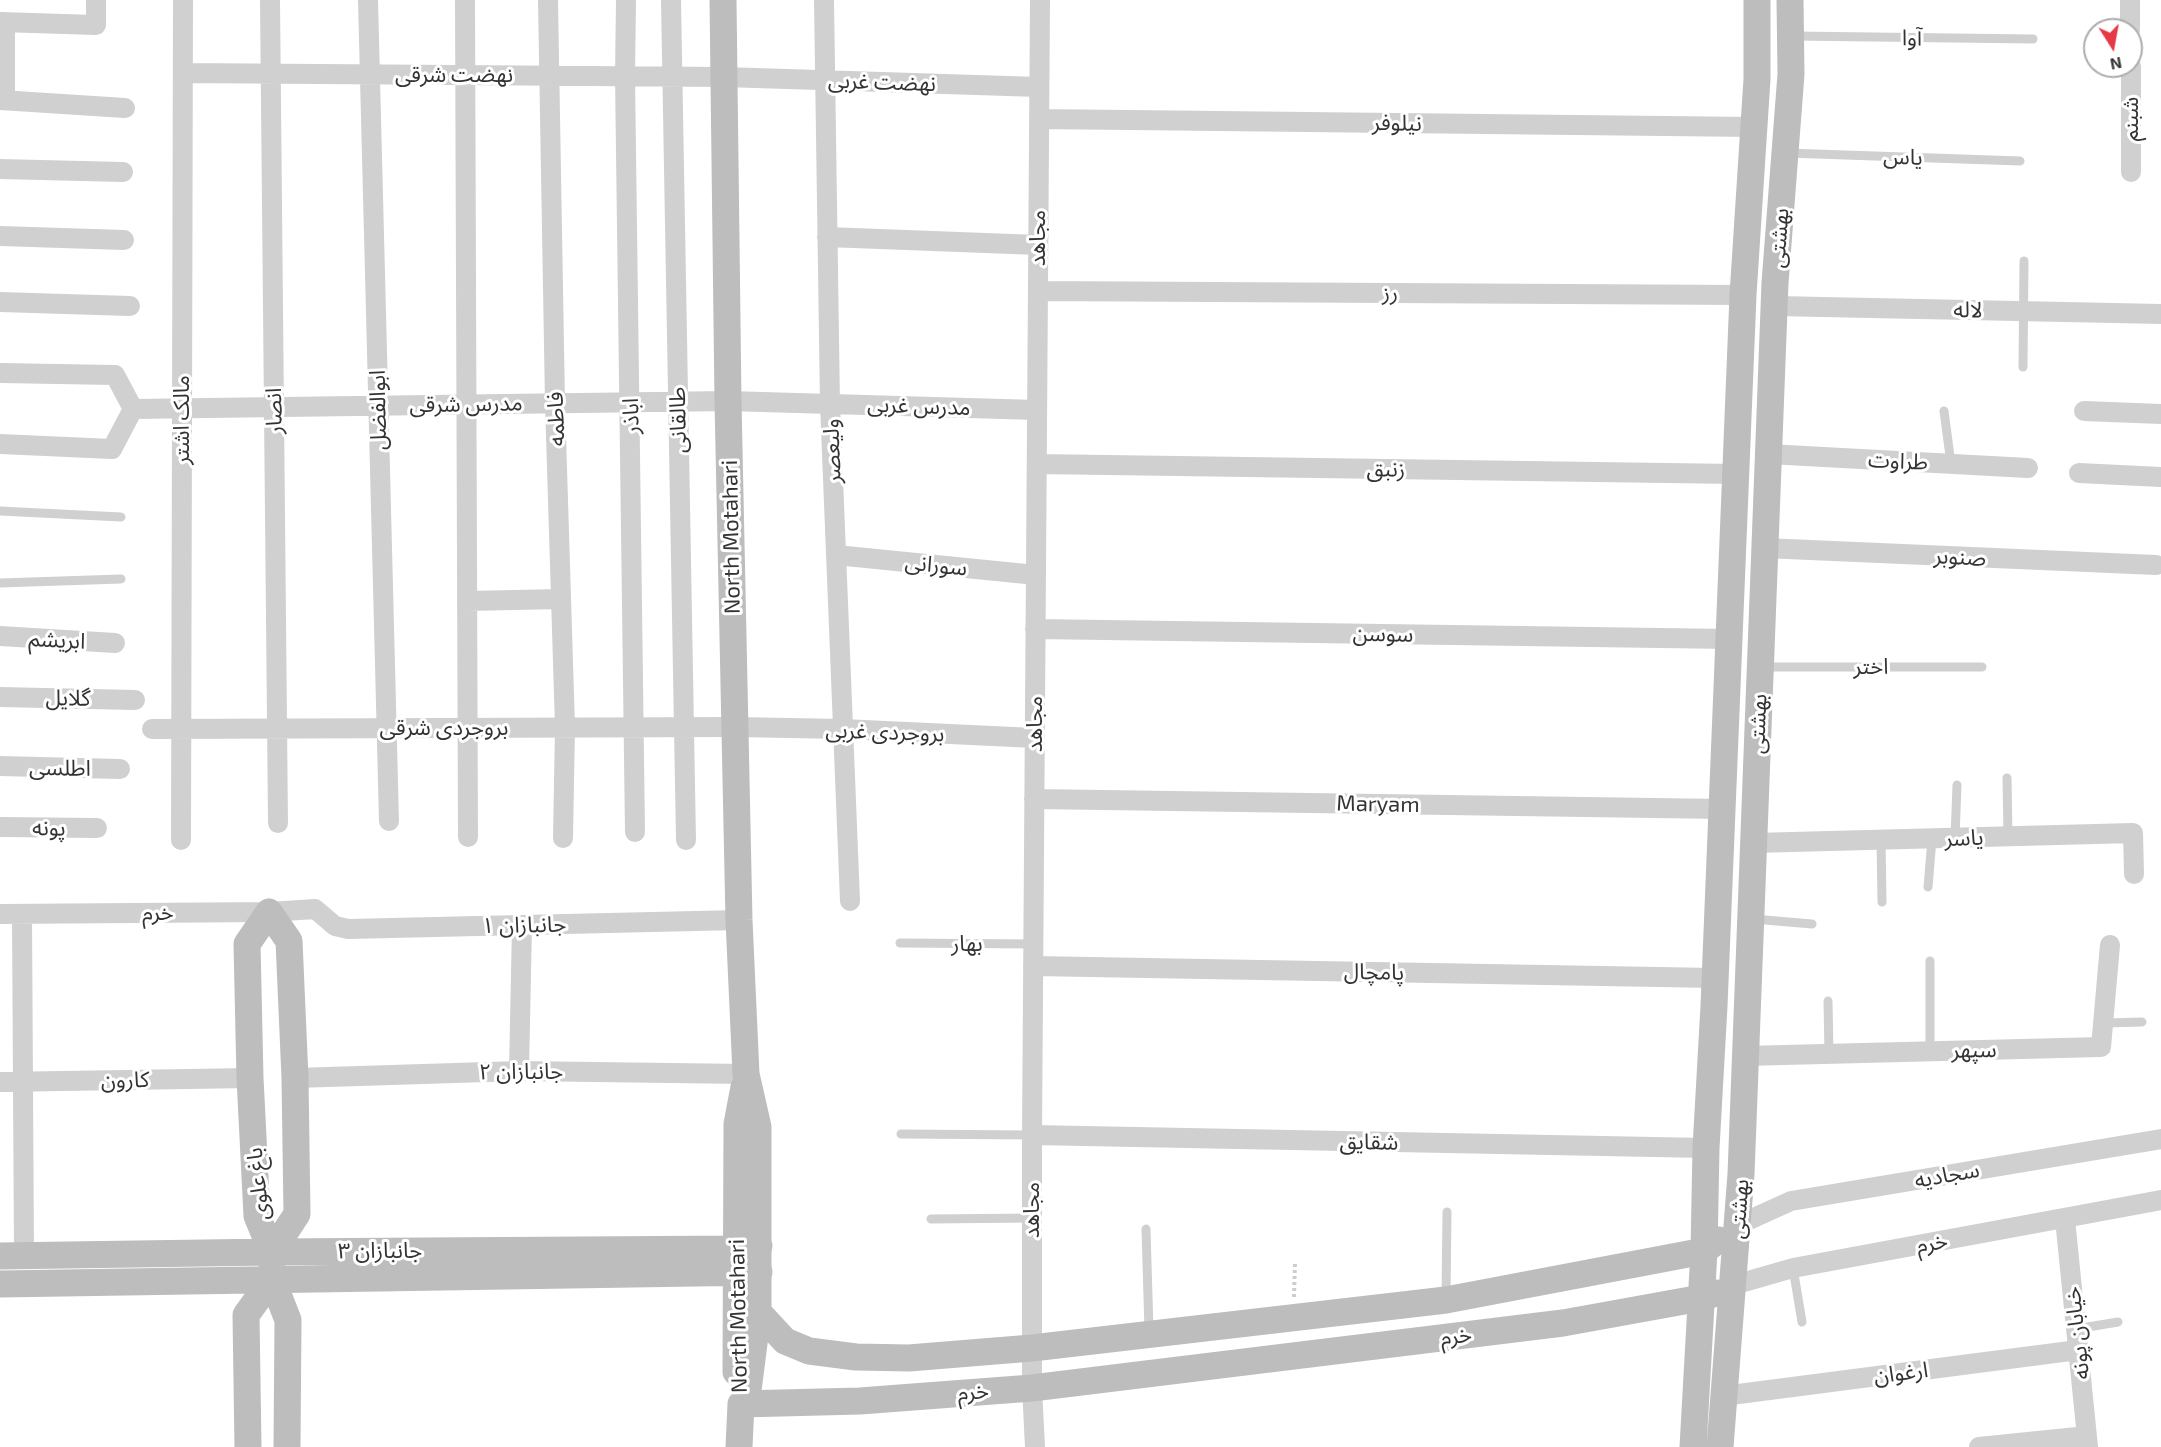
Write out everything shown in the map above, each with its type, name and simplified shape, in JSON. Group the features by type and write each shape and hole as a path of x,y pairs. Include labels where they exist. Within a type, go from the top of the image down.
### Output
{"street":[{"path":"96,0 96,25 2,22 3,100 125,108"},
{"name":"مالک اشتر","path":"181,840 183,0"},
{"name":"انصار","path":"270,0 278,823"},
{"name":"ابوالفضل","path":"368,0 389,821"},
{"path":"465,0 468,837"},
{"name":"فاطمه","path":"548,0 555,403 565,728 563,838"},
{"name":"اباذر","path":"626,0 625,76 635,832"},
{"name":"طالقانی","path":"671,0 686,840"},
{"name":"North Motahari","path":"723,0 728,401 739,920 746,1074 737,1124 747,1260 758,1312 747,1398 741,1404 736,1398 747,1260"},
{"name":"ولیعصر","path":"824,0 830,404 850,902"},
{"name":"مجاهد","path":"1035,1447 1032,1388 1032,1135 1040,0"},
{"name":"بهشتی","path":"1693,1447 1704,1251 1706,1148 1723,809 1743,295 1757,79 1757,0"},
{"name":"بهشتی","path":"1720,1447 1738,1225 1774,306 1791,74 1791,0"},
{"path":"2130,0 2130,18"},
{"name":"نهضت شرقی","path":"183,73 724,77"},
{"name":"نهضت غربی","path":"724,77 1039,87"},
{"name":"شبنم","path":"2131,78 2131,172"},
{"name":"نیلوفر","path":"1039,119 1754,127"},
{"path":"0,169 123,172"},
{"path":"0,236 124,240"},
{"path":"827,237 1038,245"},
{"name":"رز","path":"1038,291 1743,295"},
{"path":"0,302 130,306"},
{"name":"لاله","path":"1774,306 2161,314"},
{"path":"0,373 115,375 133,409 112,449 0,444"},
{"name":"مدرس شرقی","path":"133,409 728,401"},
{"name":"مدرس غربی","path":"728,401 1037,410"},
{"path":"2084,411 2161,414"},
{"name":"طراوت","path":"1768,454 2028,468"},
{"name":"زنبق","path":"1037,465 1736,474"},
{"path":"2079,473 2161,477"},
{"name":"صنوبر","path":"1764,548 2156,565"},
{"name":"سورانی","path":"836,555 1036,575"},
{"path":"467,601 561,598"},
{"name":"سوسن","path":"1035,629 1730,639"},
{"name":"ابریشم","path":"0,636 115,643"},
{"name":"گلایل","path":"0,697 135,700"},
{"name":"بروجردی شرقی","path":"152,729 735,727"},
{"name":"بروجردی غربی","path":"735,727 843,729 1035,738"},
{"name":"اطلسی","path":"0,766 120,769"},
{"name":"Maryam","path":"1034,799 1723,809"},
{"name":"پونه","path":"0,827 97,828"},
{"name":"یاسر","path":"1754,843 2133,833 2134,874"},
{"name":"جانبازان ۱","path":"315,909 335,926 348,929 739,920"},
{"name":"خرم","path":"0,914 269,912 315,909"},
{"name":"باغ علوی","path":"269,912 289,941 295,1078 297,1214 272,1252 257,1216 250,1078 247,944 269,912"},
{"path":"12,1256 23,1082 22,914"},
{"path":"519,1071 522,925"},
{"name":"سپهر","path":"1744,1056 2101,1047 2109,945"},
{"name":"پامچال","path":"1033,966 1715,978"},
{"name":"جانبازان ۲","path":"295,1078 519,1071 746,1074"},
{"name":"کارون","path":"0,1082 250,1078"},
{"name":"شقایق","path":"1032,1135 1706,1148"},
{"name":"سجادیه","path":"1738,1225 1791,1201 2161,1139"},
{"name":"خرم","path":"741,1404 860,1401 1032,1388 1563,1323 1701,1298 1734,1285 1793,1268 2161,1200"},
{"name":"خیابان پونه","path":"2066,1219 2087,1441"},
{"name":"خرم","path":"758,1312 785,1341 809,1351 856,1357 909,1358 1032,1348 1446,1300 1704,1251 1738,1225"},
{"path":"272,1252 272,1279 288,1320 288,1447"},
{"name":"جانبازان ۳","path":"12,1256 272,1252 646,1262"},
{"name":"جانبازان ۳","path":"0,1284 272,1279 646,1262 747,1260"},
{"path":"248,1447 246,1315 272,1279"},
{"name":"ارغوان","path":"1723,1396 2078,1350"},
{"path":"739,1447 741,1404"},
{"path":"1979,1447 2087,1441"}],"lane":[{"name":"آوا","path":"1791,36 2033,39"},
{"name":"یاس","path":"1785,153 2020,161"},
{"path":"2023,367 2024,261"},
{"path":"1944,411 1951,464"},
{"path":"0,511 121,517"},
{"path":"0,583 121,579"},
{"name":"اختر","path":"1760,667 1982,667"},
{"path":"2007,778 2008,837"},
{"path":"1955,838 1957,785"},
{"path":"1928,887 1932,839"},
{"path":"1881,840 1882,902"},
{"path":"1750,918 1812,924"},
{"name":"بهار","path":"900,943 1034,944"},
{"path":"1930,961 1930,1052"},
{"path":"1828,1001 1829,1054"},
{"path":"2103,1023 2142,1022"},
{"path":"901,1134 1032,1135"},
{"path":"1446,1300 1447,1212"},
{"path":"931,1220 1032,1218"},
{"path":"1146,1228 1149,1335"},
{"path":"1793,1268 1802,1322"},
{"path":"2076,1329 2118,1322"}],"path":[{"path":"1294,1318 1295,1262"}]}
